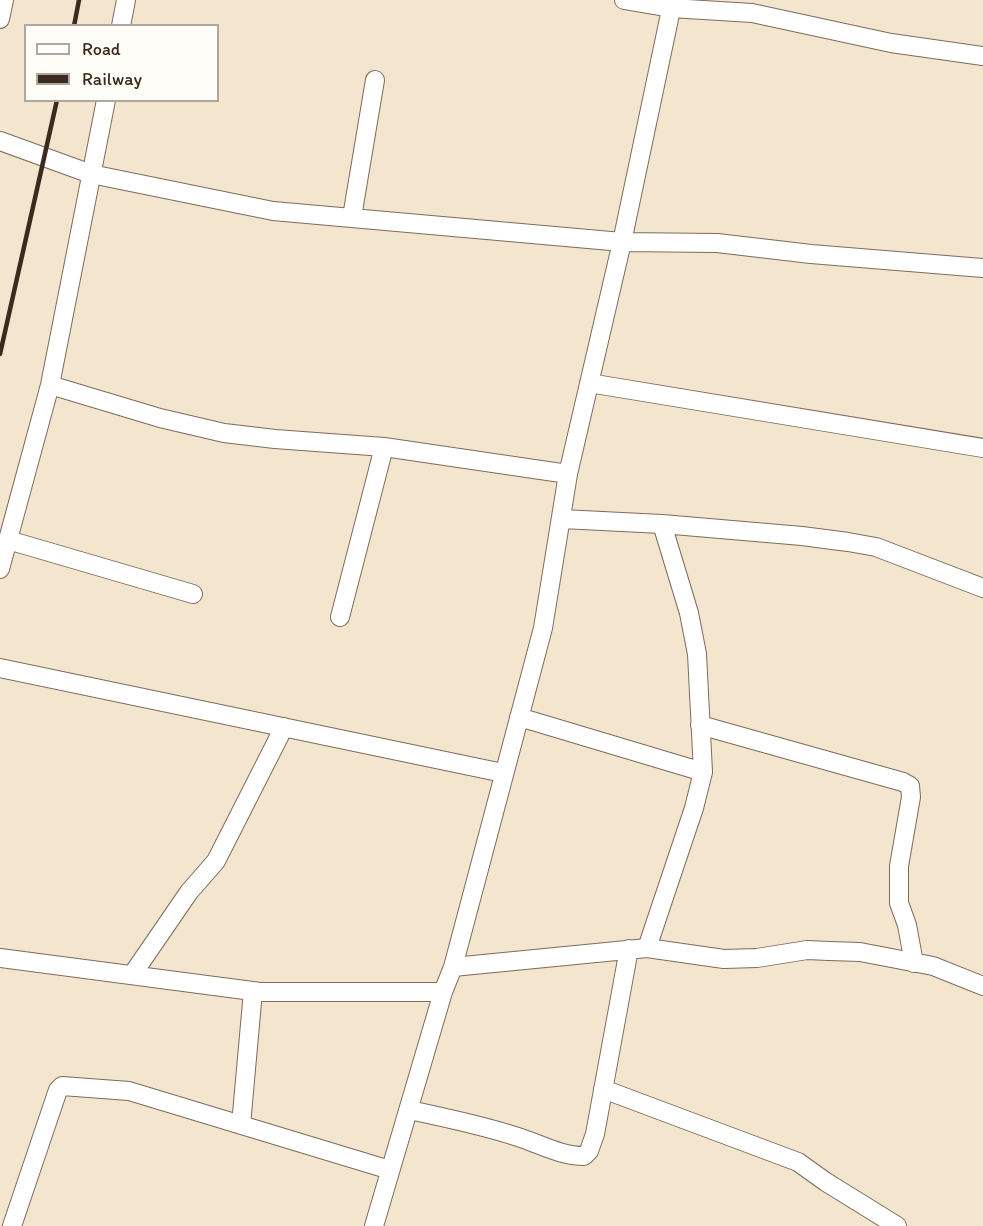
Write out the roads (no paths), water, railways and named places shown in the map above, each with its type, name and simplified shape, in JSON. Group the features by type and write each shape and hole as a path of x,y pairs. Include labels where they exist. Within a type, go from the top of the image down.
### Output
{"street":[{"path":"0,19 4,0"},
{"path":"121,24 126,0"},
{"path":"624,0 752,13 891,43 983,56"},
{"path":"374,1226 443,992 453,967 543,628 568,474 622,242 672,4"},
{"path":"352,217 375,80"},
{"path":"0,569 50,385 106,102"},
{"path":"0,141 91,174 273,211 622,242 717,243 811,254 983,268"},
{"path":"590,383 983,448"},
{"path":"50,385 160,418 224,433 275,440 384,447 568,474"},
{"path":"340,617 384,447"},
{"path":"562,519 662,524 802,536 876,547 983,588"},
{"path":"647,948 694,808 703,772 697,654 689,613 662,524"},
{"path":"8,540 193,594"},
{"path":"0,668 503,773"},
{"path":"519,717 703,772"},
{"path":"700,725 903,782 910,786 911,796 899,867 899,903 907,925 914,963"},
{"path":"132,975 189,892 216,861 284,727"},
{"path":"453,967 647,948 724,959 757,958 807,950 860,952 933,966 983,986"},
{"path":"410,1110 496,1130 569,1156 584,1156 589,1151 595,1134 629,949"},
{"path":"0,958 253,991 443,992"},
{"path":"241,1125 253,991"},
{"path":"12,1226 58,1090 62,1086 129,1091 390,1170"},
{"path":"603,1089 798,1162 897,1226"}],"railway":[{"path":"74,24 79,0"},
{"path":"0,354 57,102"}]}
